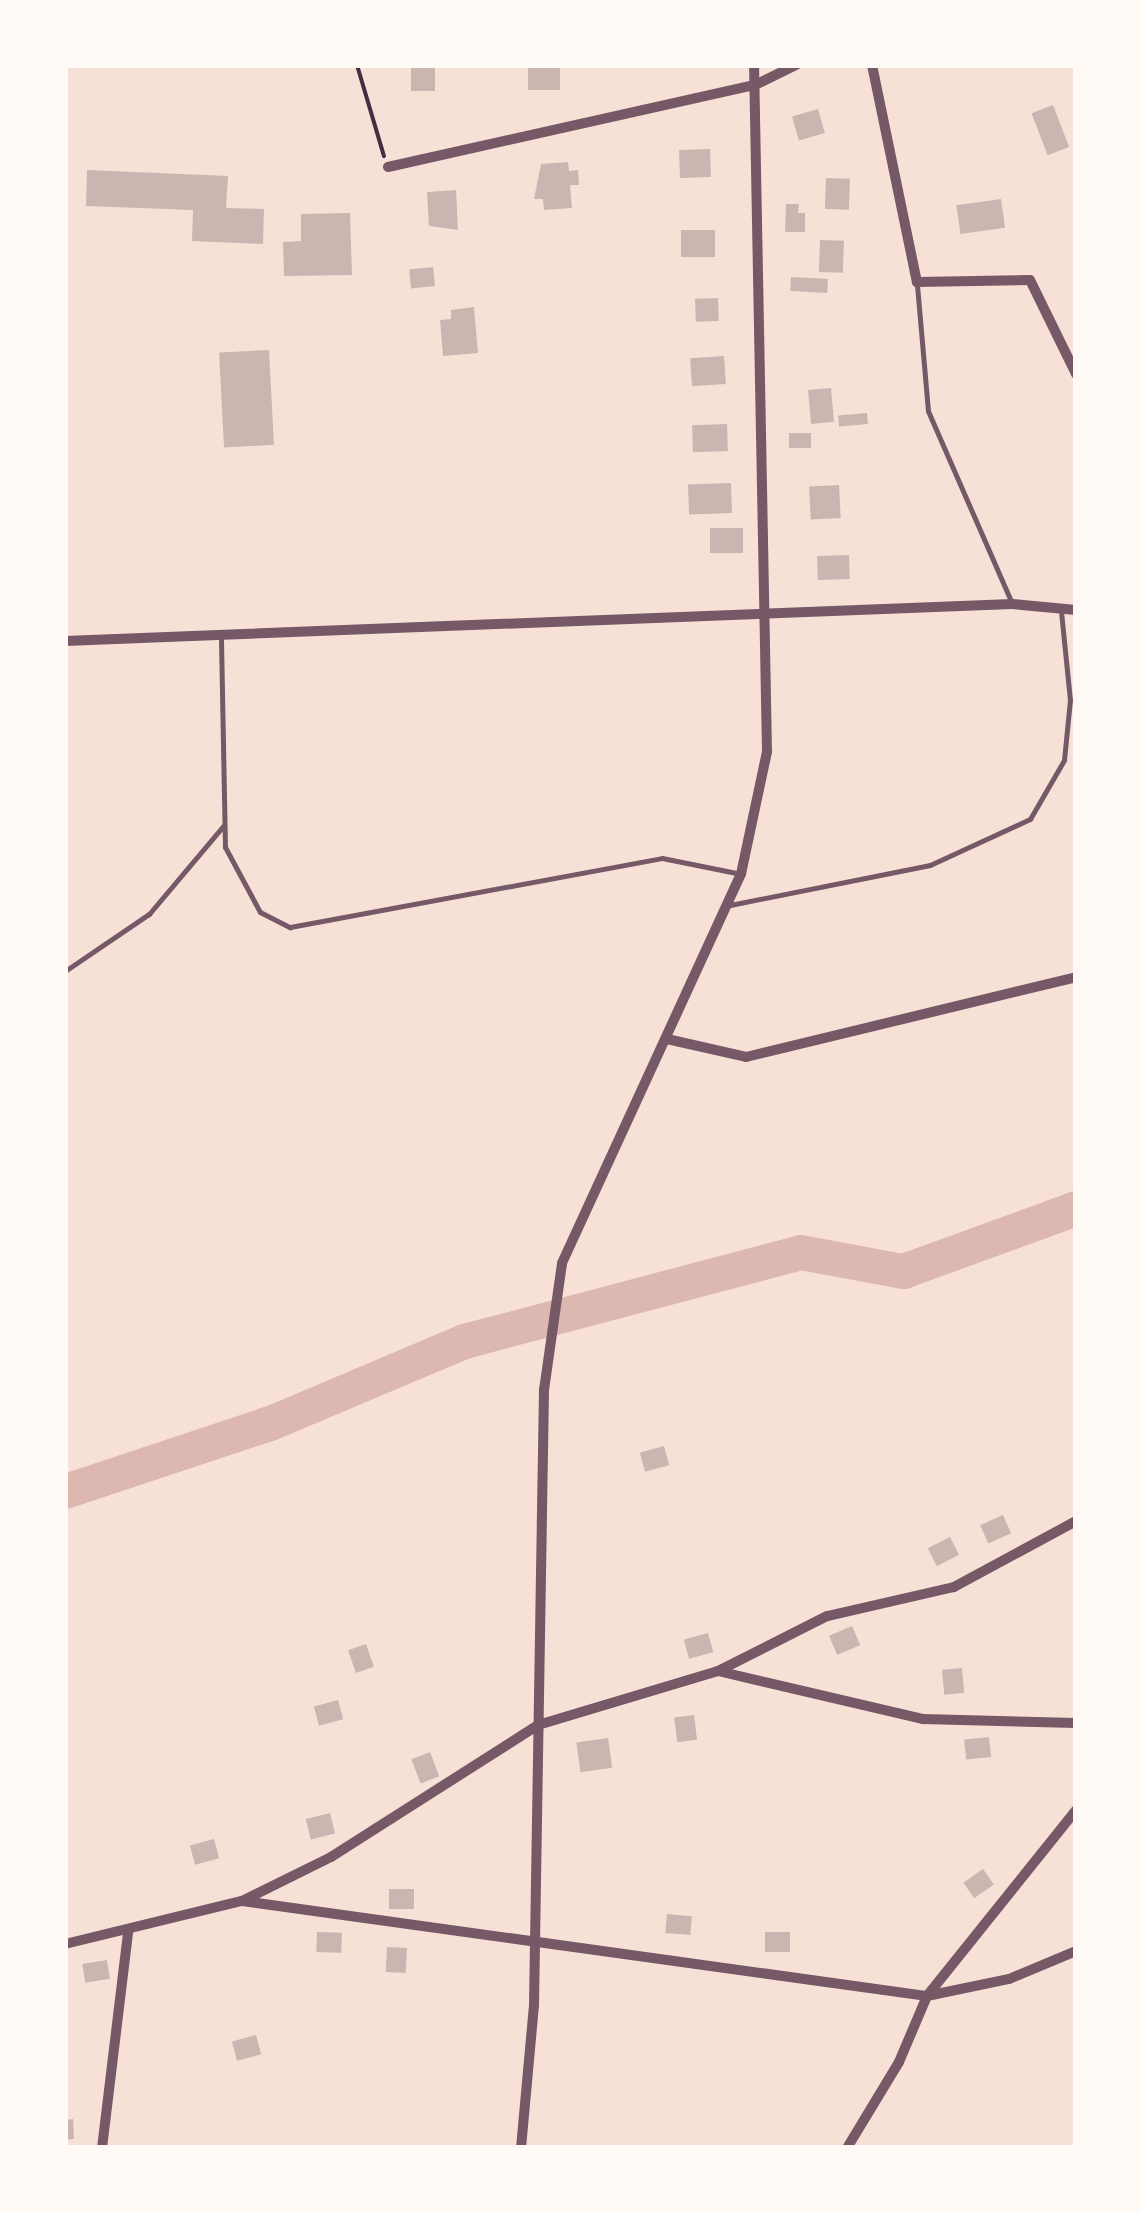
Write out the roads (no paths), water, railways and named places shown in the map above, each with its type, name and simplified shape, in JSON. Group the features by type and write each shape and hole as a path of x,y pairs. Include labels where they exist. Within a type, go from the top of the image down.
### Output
{"street":[{"path":"522,2148 535,1944 544,1390 562,1264 741,874 767,752 754,65"},
{"path":"388,167 754,85 796,65"},
{"path":"872,65 917,282 1030,280 1076,374"},
{"path":"65,641 221,640 1012,604 1061,612 1076,610"},
{"path":"667,1039 746,1057 1076,977"},
{"path":"65,1944 128,1932 242,1901 331,1857 538,1725 718,1670 827,1616 954,1588 1076,1521"},
{"path":"718,1670 923,1719 1076,1723"},
{"path":"847,2148 899,2062 927,1996 1076,1810"},
{"path":"242,1901 927,1996 1009,1978 1076,1951"},
{"path":"102,2148 128,1932"}],"lane":[{"path":"917,282 928,411 1012,604"},
{"path":"726,906 930,865 1030,820 1064,760 1070,700 1061,612"},
{"path":"221,640 225,824 230,866 260,912 290,927 662,858 741,874"},
{"path":"65,971 149,914 225,824"}],"waterway":[{"path":"65,1491 270,1423 464,1341 800,1252 903,1271 1076,1208"}]}
